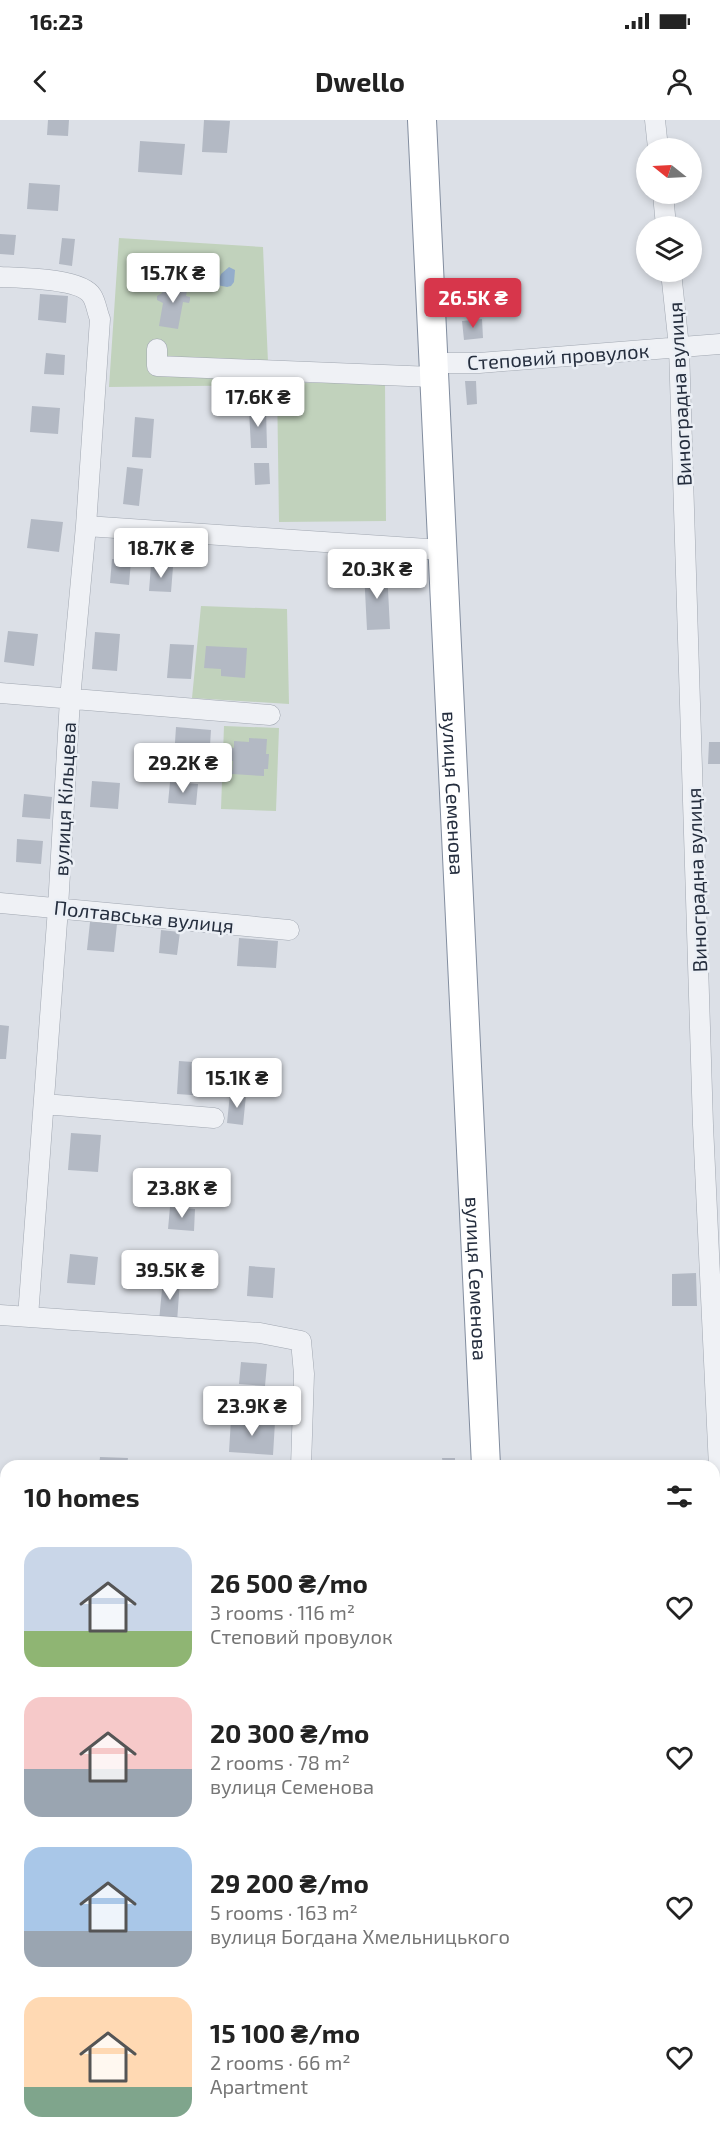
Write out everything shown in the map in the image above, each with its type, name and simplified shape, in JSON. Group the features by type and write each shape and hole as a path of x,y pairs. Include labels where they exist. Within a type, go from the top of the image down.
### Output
{"highway":[{"name":"вулиця Семенова","path":"422,120 486,1460"}],"street":[{"path":"655,120 657,138"},
{"name":"вулиця Кільцева","path":"0,277 53,280 81,288 92,295 100,319 87,526 70,699 58,908 28,1317"},
{"name":"Виноградна вулиця","path":"672,282 679,347 703,1125 719,1460"},
{"name":"Степовий провулок","path":"158,349 157,366 433,370 479,363 720,344"},
{"path":"87,526 442,550"},
{"path":"0,693 270,715"},
{"name":"Полтавська вулиця","path":"0,903 289,930"},
{"path":"44,1104 214,1118"},
{"path":"0,1315 260,1333 301,1341 304,1374 301,1460"}],"green space":[{"path":"119,238 263,247 269,385 109,387"},
{"path":"385,382 386,521 279,522 277,383"},
{"path":"201,606 287,609 289,704 192,698"},
{"path":"224,726 279,728 276,811 221,809"}],"water":[{"path":"229,267 235,270 234,282 227,287 217,285 221,274"}],"building":[{"path":"48,120 69,120 68,136 47,135"},
{"path":"204,120 230,121 227,153 202,152"},
{"path":"140,141 185,144 182,175 138,172"},
{"path":"29,183 60,185 58,211 27,209"},
{"path":"0,234 16,235 14,255 0,254"},
{"path":"62,238 75,239 72,266 59,264"},
{"path":"163,280 166,285 177,283 184,287 186,284 192,285 186,296 190,297 189,303 183,302 178,329 159,326 163,303 157,300 157,296 162,293 162,288 158,284"},
{"path":"40,294 68,296 66,323 38,320"},
{"path":"482,319 483,338 464,340 462,321"},
{"path":"46,353 65,355 64,375 44,374"},
{"path":"465,381 476,381 477,404 467,405"},
{"path":"32,406 60,408 58,434 30,432"},
{"path":"249,409 266,409 267,448 251,448"},
{"path":"135,417 154,419 151,458 132,457"},
{"path":"254,463 269,463 270,484 255,485"},
{"path":"127,467 143,469 139,506 123,504"},
{"path":"31,519 63,522 59,552 27,548"},
{"path":"112,559 131,561 129,585 110,583"},
{"path":"151,565 173,567 171,592 149,591"},
{"path":"387,570 390,629 367,630 364,571"},
{"path":"8,631 38,634 34,666 4,662"},
{"path":"95,632 120,634 117,671 92,669"},
{"path":"170,644 194,645 191,679 167,678"},
{"path":"206,646 247,648 245,678 221,676 221,669 204,668"},
{"path":"176,727 211,730 209,761 174,758"},
{"path":"249,738 267,739 268,769 264,769 264,776 232,774 233,761 229,761 230,747 234,748 234,741 249,742"},
{"path":"709,742 720,742 720,764 708,764"},
{"path":"92,781 120,783 118,809 90,807"},
{"path":"170,782 198,784 196,805 168,803"},
{"path":"24,794 52,797 50,819 22,817"},
{"path":"17,839 43,841 41,864 16,862"},
{"path":"90,922 117,924 114,952 87,950"},
{"path":"161,930 180,932 177,955 159,953"},
{"path":"239,938 278,941 276,968 237,966"},
{"path":"0,1025 9,1026 6,1059 0,1059"},
{"path":"179,1061 207,1063 205,1096 177,1094"},
{"path":"230,1094 246,1095 243,1125 227,1123"},
{"path":"71,1133 101,1135 98,1172 68,1170"},
{"path":"170,1207 195,1209 194,1231 168,1229"},
{"path":"70,1254 98,1257 95,1285 67,1283"},
{"path":"249,1266 275,1268 273,1298 247,1296"},
{"path":"696,1273 697,1306 672,1306 672,1274"},
{"path":"163,1279 180,1280 177,1322 159,1321"},
{"path":"241,1362 267,1364 265,1386 239,1384"},
{"path":"231,1419 275,1422 273,1455 229,1452"},
{"path":"100,1457 128,1458 128,1460 100,1460"},
{"path":"442,1458 455,1458 455,1460 442,1460"}]}
